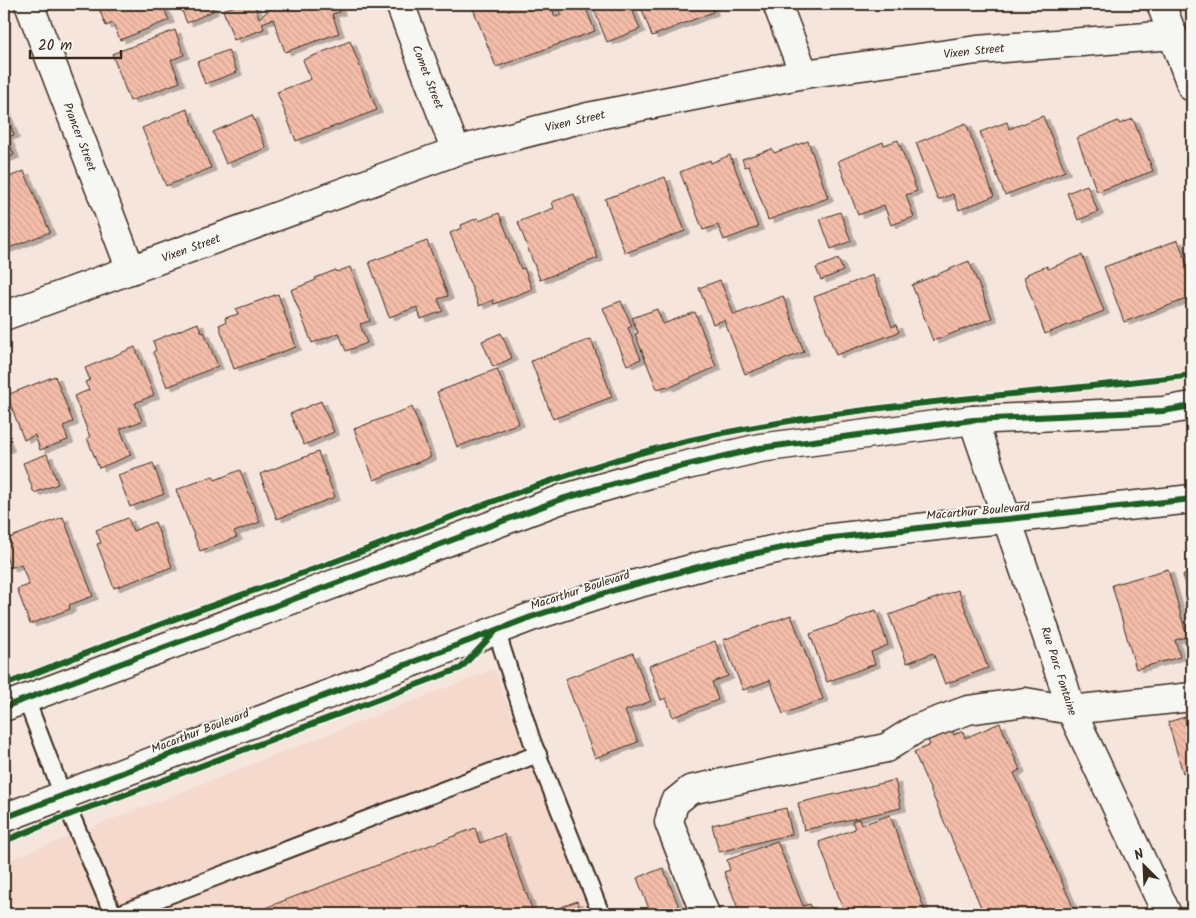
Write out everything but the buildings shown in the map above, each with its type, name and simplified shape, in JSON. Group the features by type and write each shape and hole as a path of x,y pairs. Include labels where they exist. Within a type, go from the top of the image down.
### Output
{"street":[{"name":"Prancer Street","path":"29,4 131,270"},
{"name":"Comet Street","path":"400,4 456,151"},
{"path":"777,4 804,74"},
{"path":"1161,4 1192,87"},
{"name":"Vixen Street","path":"4,316 456,151 588,117 804,74 977,50 1173,35"},
{"path":"15,703 570,497 649,474 760,448 972,420 1162,412 1192,406"},
{"name":"Rue Parc Fontaine","path":"972,420 1008,520 1071,710 1167,914"},
{"name":"Macarthur Boulevard","path":"4,818 531,617 620,588 724,560 824,539 1192,499"},
{"path":"705,914 669,822 674,803 690,790 886,748 916,729 968,710 1024,702 1071,710 1192,697"}],"lane":[{"path":"496,630 538,754 601,914"},
{"path":"15,703 63,796 113,914"},
{"path":"118,914 538,754"}],"shaded area":[{"path":"494,669 590,914 4,914 4,862"}],"cycle path":[{"path":"4,685 161,624 347,557 513,494 639,453 682,442 808,418 872,409 1192,375"},
{"path":"4,707 562,499 649,474 760,448 973,420 1163,411 1192,406"},
{"path":"4,818 531,617 621,588 724,560 824,539 1192,499"},
{"path":"4,841 79,811 461,668 494,633"}]}
